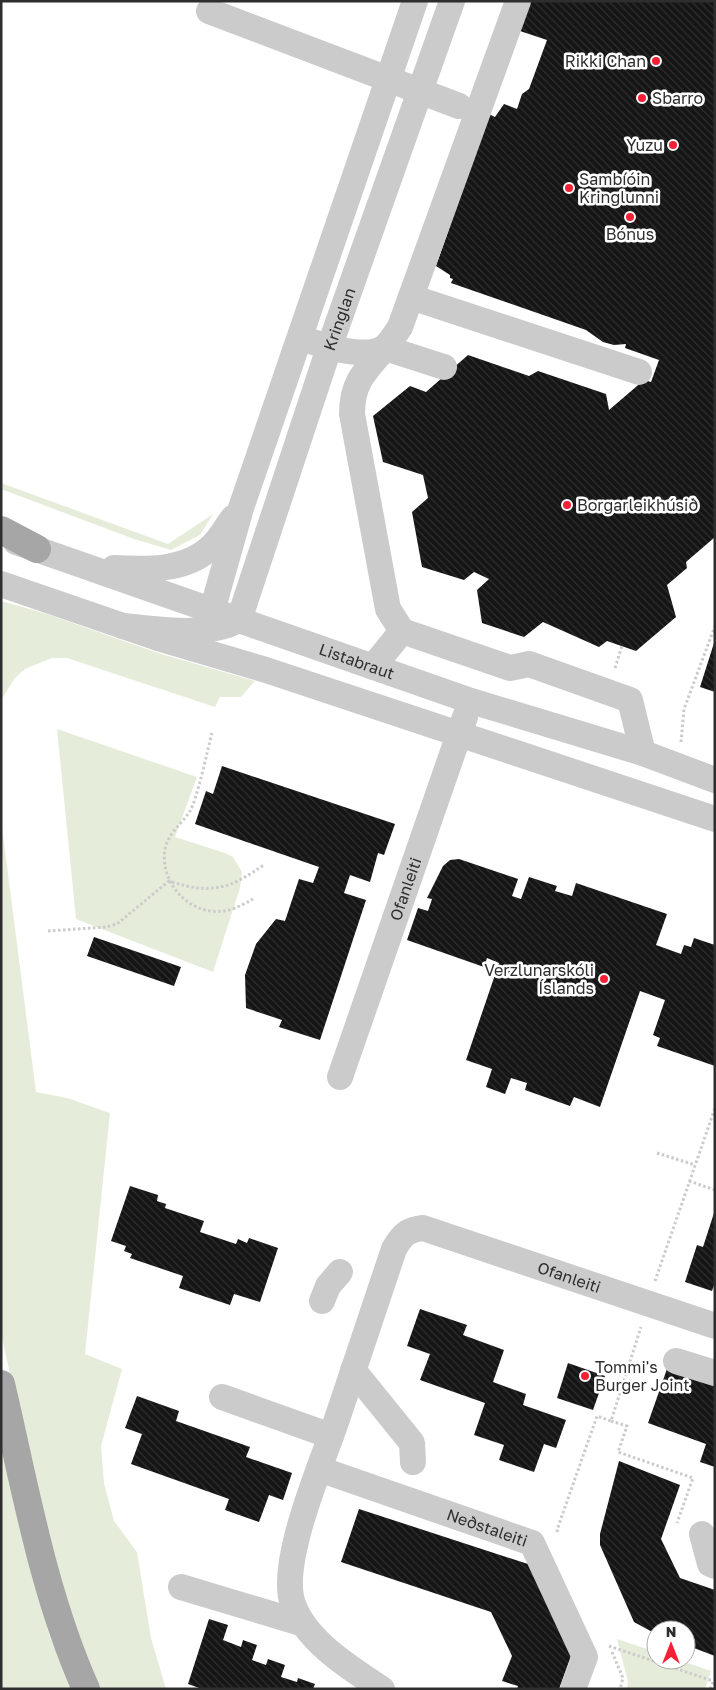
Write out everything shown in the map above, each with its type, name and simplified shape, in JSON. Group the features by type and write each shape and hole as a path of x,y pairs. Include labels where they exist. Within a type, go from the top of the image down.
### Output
{"main road":[{"path":"1,530 37,550"},
{"path":"1,1384 38,1540 57,1609 86,1689"}],"street":[{"name":"Kringlan","path":"224,619 241,508 301,338 415,1"},
{"path":"518,1 423,269 400,327 359,378 352,397 352,414 388,609 402,631 510,668 529,664 630,700 643,754"},
{"name":"Kringlan","path":"224,619 329,348 421,91 449,4"},
{"path":"210,11 459,106"},
{"path":"411,297 639,372"},
{"path":"301,338 346,352 366,352 385,348 444,367"},
{"path":"84,566 147,570 189,562 211,547 241,508"},
{"name":"Listabraut","path":"1,537 224,619 471,701 643,754 715,780"},
{"path":"1,584 123,626 266,670 715,819"},
{"path":"123,626 194,630 224,619 266,670"},
{"path":"373,667 402,631"},
{"name":"Ofanleiti","path":"340,1077 471,701"},
{"name":"Ofanleiti","path":"353,1370 394,1249 408,1230 423,1228 715,1326"},
{"path":"322,1302 328,1286 340,1272"},
{"path":"676,1360 715,1373"},
{"path":"353,1370 300,1523 290,1580 292,1602 301,1623 344,1662 382,1689"},
{"path":"353,1370 412,1443 413,1462"},
{"path":"222,1397 331,1436"},
{"name":"Neðstaleiti","path":"319,1469 532,1543 585,1657 573,1689"},
{"path":"702,1534 710,1564 715,1566"},
{"path":"181,1587 301,1623"}],"path":[{"path":"681,742 684,709 715,626"},
{"path":"212,733 191,810 167,839 164,861 169,881 186,901 207,911 230,910 253,899"},
{"path":"169,881 198,888 228,886 242,880 265,864"},
{"path":"48,931 106,927 117,924 169,881"},
{"path":"654,1282 715,1108"},
{"path":"657,1153 695,1165"},
{"path":"689,1181 715,1190"},
{"path":"610,1421 641,1327"},
{"path":"561,1539 557,1530 597,1416 627,1426 618,1452 693,1478 674,1533"},
{"path":"605,1637 623,1678 620,1689"},
{"path":"609,1646 714,1680 710,1689"}],"green space":[{"path":"1,483 168,544 213,514 200,535 171,550 134,539 1,489"},
{"path":"1,601 47,614 158,653 255,681 241,697 220,697 215,707 67,658 52,658 25,669 15,678 1,700"},
{"path":"57,729 197,777 175,837 233,857 242,872 240,888 213,972 76,919"},
{"path":"1,819 36,1092 67,1098 110,1113 85,1354 122,1369 101,1446 104,1483 114,1521 137,1552 151,1638 166,1689 97,1689 78,1646 29,1461 1,1333"},
{"path":"1,1429 49,1635 73,1689 1,1689"},
{"path":"617,1639 646,1649 646,1670 696,1670 696,1666 711,1671 705,1689 627,1689 628,1682"}],"building":[{"path":"527,1 715,1 715,537 686,562 687,568 667,585 676,617 636,651 607,641 599,647 543,622 524,637 482,623 477,590 489,579 474,572 464,580 422,567 412,512 428,498 423,475 383,462 373,416 410,386 426,392 468,355 529,376 538,371 606,394 609,410 644,380 651,382 659,360 625,348 626,344 614,345 603,342 586,330 451,283 453,279 450,278 450,275 436,266 489,114 495,117 504,104 517,109 522,94 529,89 547,40 517,30"},
{"path":"715,643 715,692 700,687"},
{"path":"222,766 395,824 384,855 378,853 370,882 350,875 344,893 366,900 320,1040 279,1027 282,1020 246,1008 245,975 256,944 276,919 285,921 299,879 313,883 319,867 195,824 206,791 213,794"},
{"name":"Verzlunarskóli Íslands","path":"459,859 518,879 512,896 521,899 529,877 557,886 555,891 572,896 576,883 667,914 656,945 681,954 684,945 691,947 694,938 715,945 715,1066 657,1046 660,1038 653,1035 665,1000 640,991 600,1107 574,1097 570,1106 525,1090 527,1083 511,1078 505,1094 486,1087 492,1069 466,1060 499,963 487,958 484,967 407,940 418,908 428,911 432,899 427,898 443,866 450,860"},
{"path":"94,937 181,967 174,986 87,956"},
{"path":"130,1186 158,1195 157,1201 166,1204 165,1208 204,1221 200,1232 236,1244 238,1239 247,1243 249,1238 278,1248 260,1302 234,1294 230,1305 179,1288 183,1276 130,1258 132,1254 124,1251 126,1246 111,1241"},
{"path":"714,1213 715,1282 712,1291 685,1282 697,1245 703,1247"},
{"path":"420,1309 467,1325 463,1335 504,1350 493,1382 526,1394 523,1405 566,1420 556,1448 544,1444 534,1472 499,1460 504,1445 474,1435 485,1403 420,1380 430,1354 407,1346"},
{"path":"568,1363 605,1376 593,1410 557,1398"},
{"path":"668,1366 715,1382 715,1467 700,1462 706,1444 648,1423"},
{"path":"137,1396 179,1411 176,1421 250,1447 246,1457 292,1473 283,1500 269,1495 259,1522 225,1510 229,1499 131,1464 142,1434 125,1428"},
{"path":"619,1461 680,1485 661,1539 680,1578 715,1590 715,1656 696,1649 696,1620 646,1620 646,1629 634,1622 600,1545 600,1534"},
{"path":"359,1509 531,1565 572,1653 559,1689 517,1689 518,1686 502,1681 512,1656 491,1612 341,1562"},
{"path":"209,1619 228,1625 223,1640 241,1647 243,1640 257,1645 252,1660 266,1665 268,1659 285,1665 281,1677 297,1682 298,1678 315,1684 313,1689 202,1689 188,1684"}],"place":[{"name":"Rikki Chan","path":"656,61"},
{"name":"Sbarro","path":"642,98"},
{"name":"Yuzu","path":"673,145"},
{"name":"Sambíóin Kringlunni","path":"569,188"},
{"name":"Bónus","path":"630,217"},
{"name":"Borgarleikhúsið","path":"567,505"},
{"name":"Verzlunarskóli Íslands","path":"604,979"},
{"name":"Tommi's Burger Joint","path":"585,1376"}]}
